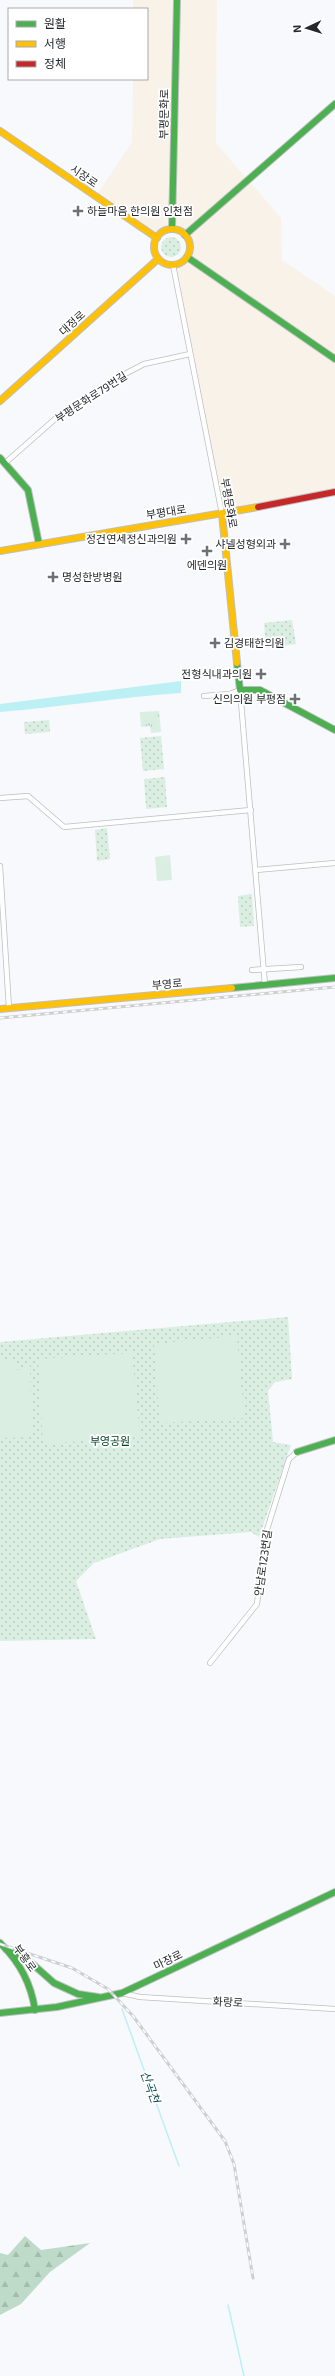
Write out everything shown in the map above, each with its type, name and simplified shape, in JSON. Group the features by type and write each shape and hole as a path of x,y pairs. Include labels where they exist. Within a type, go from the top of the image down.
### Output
{"street":[{"name":"부평문화로","path":"172,229 177,0"},
{"path":"185,235 335,104"},
{"name":"시장로","path":"0,131 157,238"},
{"path":"172,229 185,235 189,243 187,257 180,264 172,265 158,260 154,244 157,238 165,231 172,229"},
{"path":"187,257 335,359"},
{"name":"대정로","path":"0,402 158,260"},
{"name":"부평문화로","path":"172,265 222,514 240,690"},
{"name":"부평문화로79번길","path":"5,463 63,412 123,375 144,364 190,354"},
{"path":"0,458 28,490 39,544"},
{"name":"부평대로","path":"0,551 222,514 335,492"},
{"path":"204,696 229,694 240,690 257,689 335,730"},
{"path":"240,690 265,985"},
{"path":"0,798 28,796 64,826 251,810"},
{"path":"256,870 335,863"},
{"path":"0,866 9,1008"},
{"path":"252,970 301,967"},
{"name":"부영로","path":"0,1009 335,978"},
{"path":"297,1452 335,1440"},
{"name":"안남로123번길","path":"210,1663 257,1604 265,1536 289,1459 297,1452"},
{"name":"마장로","path":"0,2013 35,2010 122,1993 335,1892"},
{"name":"부흥로","path":"0,1942 24,1972 30,1984 35,2010"},
{"path":"6,1950 27,1959 54,1983 78,1994 102,1998"},
{"name":"화랑로","path":"122,1993 140,1997 335,2009"}],"shaded area":[{"path":"133,0 217,0 216,143 281,218 282,260 335,296 335,492 222,514 173,265 180,264 187,257 189,243 185,235 172,229 165,231 157,238 96,196 132,142 133,80 148,80 148,8 133,8"}],"green space":[{"path":"171,237 178,240 181,247 178,254 171,257 164,254 161,247 164,240"},
{"path":"292,620 296,644 266,648 264,623"},
{"path":"159,711 161,732 151,733 150,726 141,727 140,712"},
{"path":"49,720 50,732 25,734 24,722"},
{"path":"161,736 164,769 143,771 140,738"},
{"path":"165,777 167,807 146,809 144,779"},
{"path":"107,828 110,859 97,861 95,830"},
{"path":"170,855 172,880 157,881 155,857"},
{"path":"252,894 254,926 240,927 238,896"},
{"name":"부영공원","path":"288,1317 292,1379 275,1382 268,1391 273,1442 291,1445 259,1537 251,1532 160,1539 94,1563 76,1581 96,1639 0,1641 0,1342"},
{"path":"237,1336 244,1418 160,1423 154,1344"},
{"path":"132,1353 140,1437 43,1444 38,1359"},
{"path":"0,1359 11,1359 17,1370 30,1365 32,1437 0,1438"},
{"path":"25,2236 41,2250 90,2243 50,2272 21,2304 0,2315 0,2253 8,2255"}],"water":[{"path":"181,681 181,693 0,712 0,704"}],"waterway":[{"name":"산곡천","path":"122,2009 179,2166"},
{"name":"산곡천","path":"228,2305 244,2376"}],"railway":[{"path":"0,1018 335,987"},
{"path":"0,1944 72,1968 108,1989 133,2016 225,2141 234,2164 253,2278"}],"traffic: fast":[{"path":"172,229 177,0"},
{"path":"185,235 335,104"},
{"path":"187,257 335,359"},
{"path":"0,458 28,490 39,544"},
{"path":"237,663 240,690 260,690 335,730"},
{"path":"232,988 335,978"},
{"path":"297,1452 335,1440"},
{"path":"0,2013 57,2007 122,1993 335,1892"},
{"path":"0,1943 19,1965 24,1974 31,1991 35,2010"},
{"path":"7,1950 27,1959 54,1983 78,1994 98,1997"}],"traffic: slow":[{"path":"0,131 157,238"},
{"path":"172,229 185,234 190,247 185,260 172,265 159,260 154,247 159,234 172,229"},
{"path":"0,401 158,259"},
{"path":"0,551 258,507"},
{"path":"222,514 237,663"},
{"path":"0,1009 232,988"}],"traffic: jam":[{"path":"258,507 335,492"}],"place":[{"name":"하늘마음 한의원 인천점","path":"78,211"},
{"name":"정건연세정신과의원","path":"186,539"},
{"name":"샤넬성형외과","path":"285,544"},
{"name":"에덴의원","path":"207,551"},
{"name":"명성한방병원","path":"53,577"},
{"name":"김경태한의원","path":"215,643"},
{"name":"전형식내과의원","path":"261,674"},
{"name":"신의의원 부평점","path":"295,699"}]}
